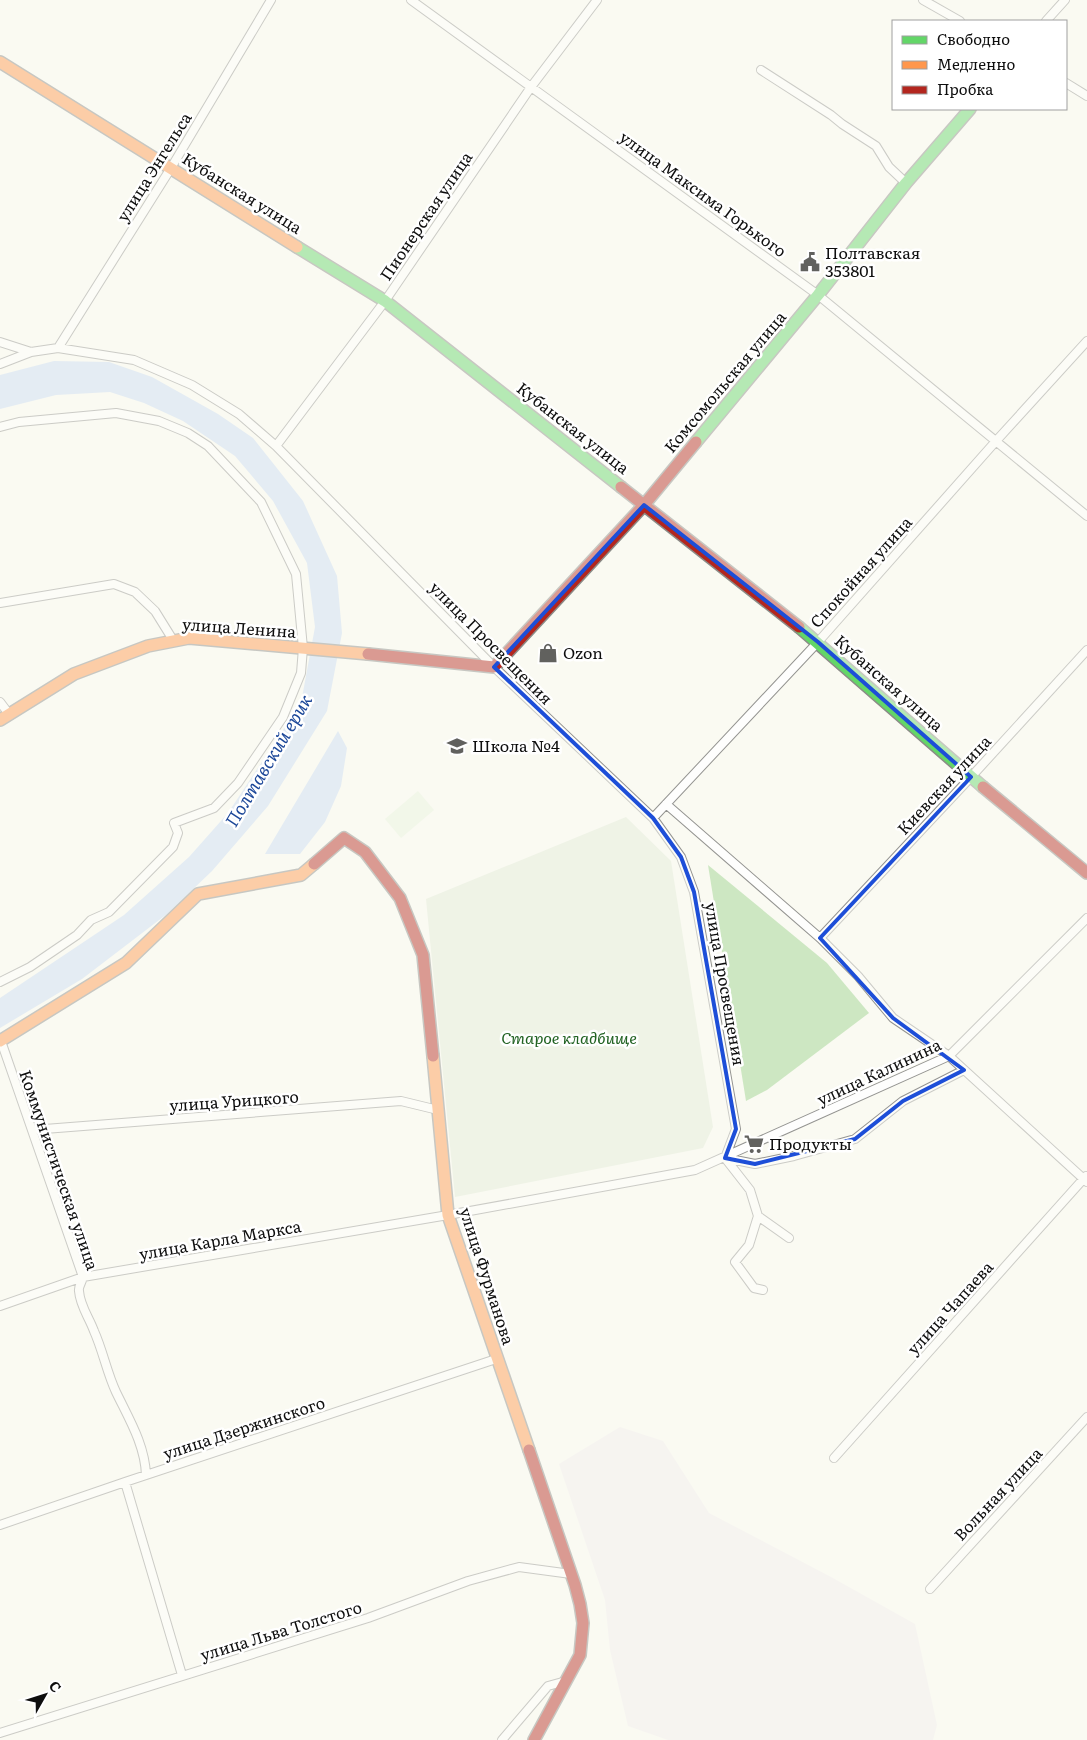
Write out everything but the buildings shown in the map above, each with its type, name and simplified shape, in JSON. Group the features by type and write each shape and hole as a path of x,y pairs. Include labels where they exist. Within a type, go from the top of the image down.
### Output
{"street":[{"name":"улица Энгельса","path":"58,348 171,168 271,0"},
{"name":"улица Максима Горького","path":"411,0 818,295 1087,516"},
{"name":"Пионерская улица","path":"276,446 385,302 531,87 597,0"},
{"path":"923,0 958,20"},
{"path":"1047,20 1065,0"},
{"name":"Кубанская улица","path":"0,62 385,302 818,642 971,777 1087,873"},
{"path":"761,70 876,146 889,167 906,183"},
{"path":"1067,84 1087,96"},
{"name":"Комсомольская улица","path":"494,667 644,505 818,295 906,183 969,110"},
{"name":"Спокойная улица","path":"653,818 818,642 1087,341"},
{"name":"улица Просвещения","path":"0,342 31,352 58,348 134,360 192,385 239,414 276,446 494,667 653,818 681,857 694,892 736,1129 725,1158"},
{"path":"0,364 31,352"},
{"path":"0,427 19,422 116,413 159,421 188,432 208,446 261,502 296,574 303,648 301,673 283,717 238,783 214,808 174,822 178,834 173,847 110,912 91,920 77,935 30,967 0,982"},
{"path":"0,603 114,584 135,592 155,612 173,640"},
{"name":"улица Ленина","path":"5,717 74,674 148,646 189,638 494,667"},
{"name":"Киевская улица","path":"820,938 1087,650"},
{"path":"0,702 5,717"},
{"path":"666,804 820,938 858,976 893,1018 949,1056 1086,1179"},
{"name":"улица Фурманова","path":"0,1041 126,963 198,894 300,875 344,838 365,852 400,898 423,955 448,1215 571,1574 584,1619 580,1655 534,1740"},
{"name":"улица Калинина","path":"448,1215 695,1170 949,1056 1087,918"},
{"name":"Коммунистическая улица","path":"0,1041 83,1277 78,1290 83,1309 93,1328 117,1393 125,1407 136,1435 146,1462 146,1475"},
{"path":"725,1158 754,1164 794,1156 855,1139 903,1101 964,1070"},
{"name":"улица Урицкого","path":"32,1130 401,1101 438,1110"},
{"path":"725,1158 750,1190 758,1216 749,1244 736,1262 754,1288 763,1290"},
{"name":"улица Чапаева","path":"834,1458 1086,1179"},
{"name":"улица Карла Маркса","path":"0,1306 83,1277 448,1215"},
{"path":"758,1216 789,1238"},
{"name":"улица Дзержинского","path":"0,1525 496,1358"},
{"name":"Вольная улица","path":"930,1589 1087,1417"},
{"path":"125,1482 182,1675"},
{"name":"улица Льва Толстого","path":"0,1734 182,1675 368,1618 468,1581 518,1567 571,1574"},
{"path":"502,1740 548,1686 567,1681"}],"highlighted area":[{"path":"644,505 818,642 971,777 820,938 893,1018 964,1070 903,1101 855,1139 755,1164 725,1158 736,1129 694,892 681,857 653,818 494,667"}],"shaded area":[{"path":"620,1427 663,1441 709,1513 831,1577 915,1624 937,1725 933,1740 668,1740 628,1726 610,1650 605,1600 559,1464"}],"green space":[{"path":"418,791 434,810 401,838 385,819"},
{"name":"Старое кладбище","path":"626,817 671,861 713,1127 703,1148 455,1197 426,899"},
{"path":"708,865 827,963 869,1013 767,1090 746,1101"}],"water":[{"name":"Полтавский ерик","path":"54,361 109,362 152,377 218,414 253,438 303,501 337,576 342,633 327,711 268,806 212,871 167,914 82,979 0,1028 0,998 124,915 189,857 228,813 301,703 315,627 307,563 273,501 235,456 183,421 144,403 110,392 56,395 0,409 0,375"},
{"path":"338,731 347,748 341,786 325,822 300,854 265,854"}],"traffic: fast":[{"path":"696,442 818,295 906,183 969,110"},
{"path":"297,247 385,301 621,487"},
{"path":"799,627 983,787"}],"traffic: slow":[{"path":"0,62 297,247"},
{"path":"0,720 74,674 148,646 189,638 368,654"},
{"path":"0,1041 126,963 198,894 301,875 314,864"},
{"path":"433,1056 448,1215 529,1450"}],"traffic: jam":[{"path":"368,654 494,667 644,505 696,442"},
{"path":"621,487 799,627"},
{"path":"983,787 1087,873"},
{"path":"314,864 344,838 365,852 400,898 423,955 433,1056"},
{"path":"529,1450 575,1585 583,1623 580,1655 534,1740"}],"place":[{"name":"Полтавская 353801","path":"810,262"},
{"name":"Ozon","path":"548,653"},
{"name":"Школа №4","path":"457,746"},
{"name":"Продукты","path":"754,1144"}]}
